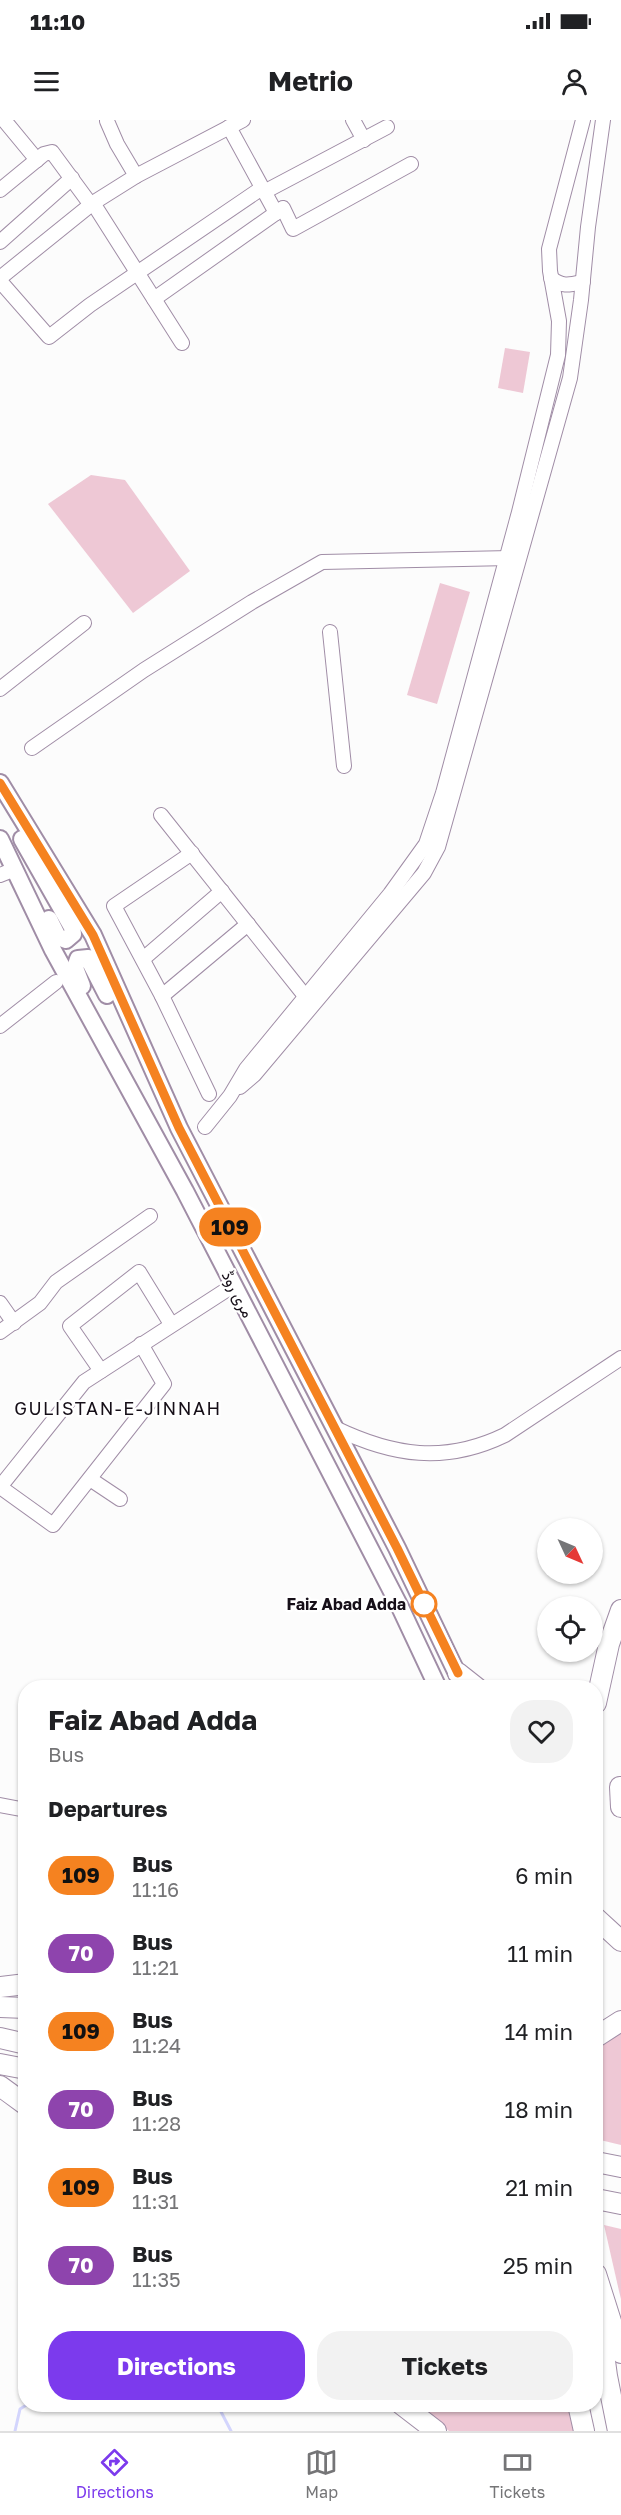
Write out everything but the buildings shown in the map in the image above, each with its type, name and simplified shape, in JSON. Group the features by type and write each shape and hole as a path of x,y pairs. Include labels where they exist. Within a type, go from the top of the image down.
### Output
{"highway":[{"path":"601,1680 609,1644 621,1610"},
{"path":"620,1787 621,1808"},
{"path":"603,1924 621,1941"},
{"path":"0,1987 18,1985"},
{"path":"0,2007 18,2008"},
{"path":"603,2033 621,2021"},
{"path":"0,2038 18,2042"},
{"path":"0,2064 18,2067"},
{"path":"0,2086 18,2099"},
{"path":"603,2162 621,2160"},
{"path":"603,2163 621,2167"},
{"path":"603,2200 621,2204"},
{"path":"603,2296 621,2354"},
{"path":"603,2346 618,2431"},
{"path":"411,2412 436,2431"},
{"path":"580,2412 584,2431"}],"main road":[{"name":"مری روڈ","path":"0,783 93,935 179,1128 397,1548 460,1680"},
{"path":"0,792 26,848 72,927 73,934 66,940 58,937 0,826"},
{"name":"مری روڈ","path":"0,839 7,872 53,950 185,1191 397,1600 434,1680"},
{"path":"179,1128 130,1045 88,958 78,959 75,968 82,987 114,1040 185,1191"}],"street":[{"path":"4,120 37,160"},
{"path":"243,120 136,176 92,204 0,280 49,337 90,305 263,190 387,127"},
{"path":"353,120 364,140"},
{"path":"205,1126 230,1096 254,1075 424,873 438,847 454,795 512,558 558,355 559,321 551,278 549,249 583,120"},
{"path":"230,1096 246,1069 390,894 426,844 512,558 567,392 574,357 587,231 603,120"},
{"path":"107,121 117,144 136,176"},
{"path":"229,127 276,213"},
{"path":"0,190 37,160 52,152 92,204 182,343"},
{"path":"154,299 283,208 293,229 411,164"},
{"path":"0,242 72,178"},
{"path":"551,278 567,286 583,282"},
{"path":"558,355 574,357"},
{"path":"32,748 144,670 252,602 322,562 512,558"},
{"path":"0,689 84,623"},
{"path":"330,632 344,766"},
{"path":"161,815 306,996"},
{"path":"192,853 114,906 162,996 209,1094"},
{"path":"143,959 222,891"},
{"path":"162,996 248,924"},
{"path":"0,1026 56,982"},
{"path":"0,1332 40,1303 56,1282 150,1216"},
{"path":"101,1371 70,1326 139,1272 171,1324"},
{"path":"141,1344 164,1384 53,1525 0,1487 84,1382 101,1371 141,1344 171,1324 234,1285"},
{"path":"0,1302 15,1323"},
{"path":"335,1428 360,1440 397,1452 435,1454 485,1445 505,1435 621,1358"},
{"path":"90,1479 120,1499"},
{"path":"0,1805 18,1808"}],"shaded area":[{"path":"505,348 530,352 523,393 498,388"},
{"path":"91,475 125,480 190,571 133,613 48,504"},
{"path":"440,583 470,592 437,704 407,695"},
{"path":"621,2028 621,2145 603,2141 603,2041"},
{"path":"604,2225 621,2229 621,2299 619,2291"},
{"path":"425,2412 573,2412 577,2431 449,2431"}],"waterway":[{"path":"15,2431 19,2412"},
{"path":"221,2412 231,2431"}],"bus line":[{"name":"109","path":"0,783 93,935 179,1128 397,1548 458,1673"}],"place":[{"name":"Faiz Abad Adda","path":"424,1604"}],"district":[{"name":"GULISTAN-E-JINNAH","path":"118,1409"}]}
